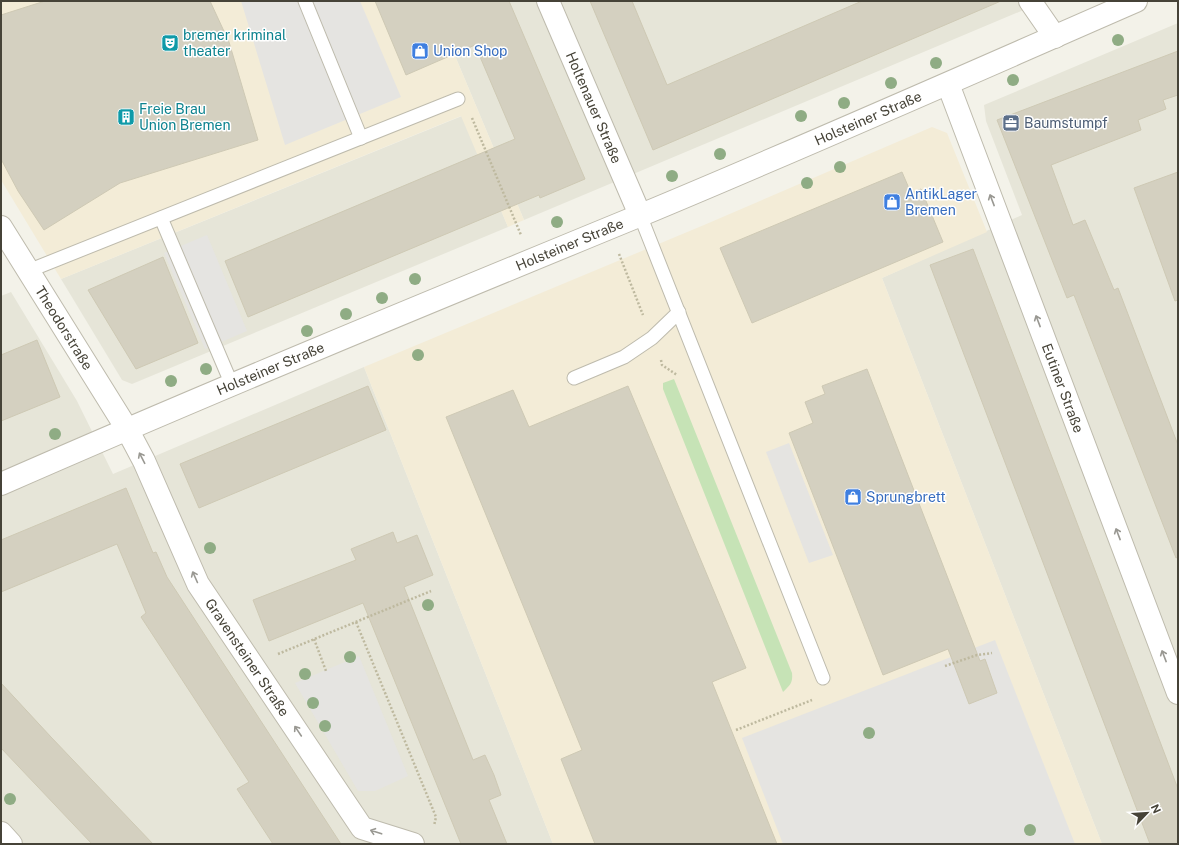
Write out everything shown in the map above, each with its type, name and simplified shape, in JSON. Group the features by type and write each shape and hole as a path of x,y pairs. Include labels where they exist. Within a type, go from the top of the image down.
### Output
{"street":[{"name":"Holtenauer Straße","path":"548,1 640,215"},
{"path":"1030,1 1055,37"},
{"name":"Holsteiner Straße","path":"1,484 127,429 640,215 948,84 1136,1"},
{"name":"Eutiner Straße","path":"948,84 1178,693"},
{"name":"Theodorstraße","path":"1,227 127,429"},
{"name":"Gravensteiner Straße","path":"127,429 144,461 198,584 362,828 413,844"},
{"path":"1,833 11,844"}],"lane":[{"path":"305,1 361,138"},
{"path":"28,271 458,99"},
{"path":"640,215 823,678"},
{"path":"161,218 232,385"},
{"path":"574,378 624,357 652,338 679,312"}],"path":[{"path":"458,99 467,104 532,259"},
{"path":"253,664 432,591"},
{"path":"356,622 436,817 432,831"},
{"path":"314,640 326,671"},
{"path":"945,666 977,655 992,653"},
{"path":"736,730 813,700"}],"shaded area":[{"path":"1,1 432,1 524,220 508,227 461,116 61,279 1,180"},
{"path":"241,1 360,1 401,97 285,145"},
{"path":"432,1 1045,1 524,220"},
{"path":"1178,23 1178,844 1102,844 882,278 1022,215 986,121 984,105"},
{"path":"462,116 508,227 132,384 122,380 61,279"},
{"path":"932,127 947,133 987,232 882,278 1102,844 553,844 364,367 704,225"},
{"path":"207,235 247,331 205,349 164,253"},
{"path":"11,292 77,401 113,474 364,367 553,844 1,844 1,296"},
{"path":"789,443 833,555 809,563 766,452"},
{"path":"995,640 1075,844 783,844 742,738"},
{"path":"359,656 408,776 375,791 358,791 295,683"}],"green space":[{"path":"674,379 792,673 790,684 783,692 663,389 663,383"}],"building":[{"name":"Freie Brau Union Bremen","path":"45,1 210,1 229,42 258,140 120,183 44,230 18,191 1,159 1,15"},
{"path":"375,1 509,1 585,179 540,198 539,195 248,317 225,261 515,139 475,45 406,75"},
{"path":"590,1 632,1 667,85 862,1 1001,1 653,150"},
{"path":"1178,51 1178,95 1163,100 1166,109 1138,120 1141,130 1051,165 1073,225 1085,220 1114,290 1118,288 1178,445 1178,557 1176,558 1074,295 1067,298 997,120"},
{"path":"902,172 911,193 921,189 943,242 752,323 720,248"},
{"path":"1178,172 1178,300 1175,301 1134,188"},
{"path":"973,249 1178,789 1178,844 1150,844 930,265"},
{"path":"163,257 198,343 136,369 88,290"},
{"path":"37,340 60,397 1,421 1,355"},
{"path":"867,369 980,661 985,659 997,693 969,704 948,649 883,675 789,433 813,423 805,402 825,394 822,386"},
{"path":"368,386 386,430 199,508 180,464"},
{"path":"628,386 746,668 712,682 777,844 595,844 561,759 582,750 446,417 513,390 529,427"},
{"path":"126,488 153,553 156,552 167,577 341,844 273,844 237,789 249,782 141,617 146,613 117,544 1,592 1,540"},
{"path":"393,532 397,543 417,535 433,575 404,587 473,760 485,755 494,775 501,795 489,800 507,844 461,844 363,603 269,641 253,600 356,560 351,549"},
{"path":"1,683 153,844 92,844 1,748"}],"place":[{"name":"bremer kriminal theater","path":"170,43"},
{"name":"Union Shop","path":"420,51"},
{"name":"Freie Brau Union Bremen","path":"126,117"},
{"name":"Baumstumpf","path":"1011,123"},
{"name":"AntikLager Bremen","path":"892,202"},
{"name":"Sprungbrett","path":"853,497"}]}
